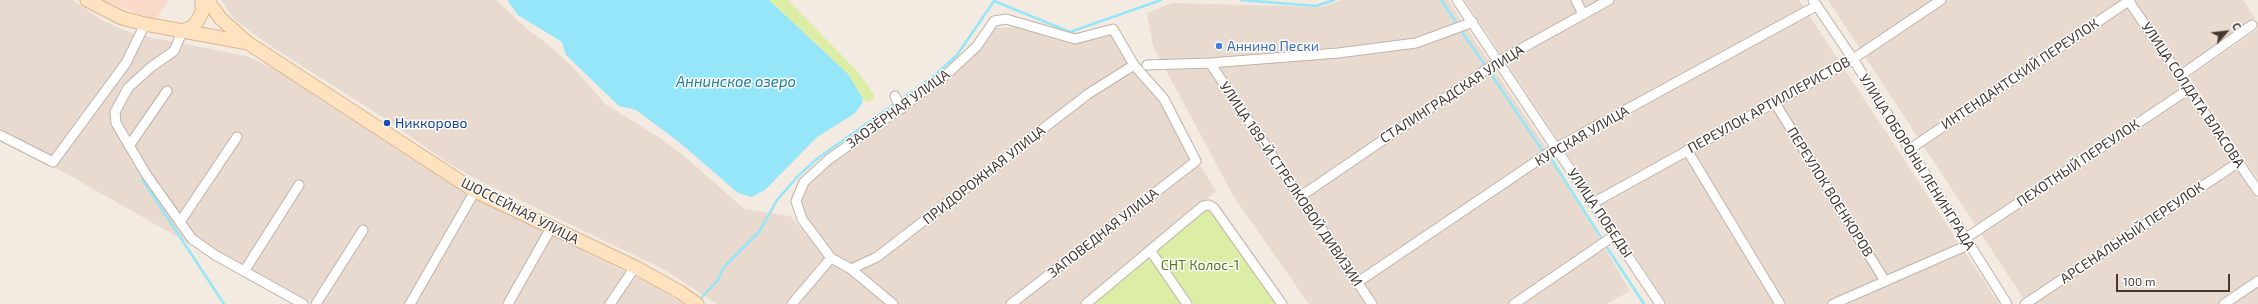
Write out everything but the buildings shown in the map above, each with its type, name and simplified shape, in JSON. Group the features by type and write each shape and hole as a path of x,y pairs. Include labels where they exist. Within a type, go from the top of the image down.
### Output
{"main road":[{"path":"87,0 122,18 181,32 248,43"},
{"path":"181,32 192,27 197,22 208,1 221,18 248,43"},
{"name":"ШОССЕЙНАЯ УЛИЦА","path":"248,43 475,191 635,267 680,292 697,304"}],"street":[{"name":"УЛИЦА ПОБЕДЫ","path":"1457,0 1660,304"},
{"path":"1576,0 1583,14"},
{"name":"СТАЛИНГРАДСКАЯ УЛИЦА","path":"1301,196 1499,61 1609,0"},
{"name":"ПЕРЕУЛОК АРТИЛЛЕРИСТОВ","path":"1593,203 1853,59 1928,4 1941,0"},
{"name":"УЛИЦА СОЛДАТА ВЛАСОВА","path":"2129,0 2258,191"},
{"name":"ИНТЕНДАНТСКИЙ ПЕРЕУЛОК","path":"1910,149 2129,0"},
{"name":"УЛИЦА ОБОРОНЫ ЛЕНИНГРАДА","path":"1814,3 1853,59 2007,304"},
{"name":"КУРСКАЯ УЛИЦА","path":"1358,282 1556,148 1814,3"},
{"name":"ЗАОЗЁРНАЯ УЛИЦА","path":"831,258 798,211 796,201 804,182 828,160 950,71 977,46 994,21 1006,19 1075,39 1113,29 1134,65"},
{"path":"1147,65 1210,63 1338,53 1416,42 1473,22"},
{"path":"0,135 53,162 126,63 145,24"},
{"path":"2180,76 2252,25"},
{"path":"181,32 174,51 151,67 128,88 120,100 115,112 116,123 129,146 180,222 202,247 304,304"},
{"name":"УЛИЦА 189-Й СТРЕЛКОВОЙ ДИВИЗИИ","path":"1210,63 1301,196 1372,304"},
{"name":"ЗАПОВЕДНАЯ УЛИЦА","path":"1011,304 1196,161 1164,99 1134,65"},
{"name":"ПРИДОРОЖНАЯ УЛИЦА","path":"851,269 877,257 1088,94 1134,65"},
{"name":"ПЕХОТНЫЙ ПЕРЕУЛОК","path":"1833,304 1885,281 1967,241 2189,89"},
{"path":"129,146 167,91"},
{"path":"895,96 900,108"},
{"name":"ПЕРЕУЛОК ВОЕНКОРОВ","path":"1775,102 1885,281"},
{"path":"180,222 237,137"},
{"path":"1687,150 1780,304"},
{"name":"АРСЕНАЛЬНЫЙ ПЕРЕУЛОК","path":"2025,304 2239,162"},
{"path":"244,270 299,185"},
{"path":"410,304 475,191"},
{"path":"1089,303 1203,206 1209,204 1214,208 1282,304"},
{"path":"508,304 551,228"},
{"path":"316,304 364,230"},
{"path":"1514,304 1615,235"},
{"path":"1150,250 1187,304"},
{"path":"792,304 831,258 851,269 893,304"},
{"path":"610,304 635,267"},
{"path":"2224,304 2258,281"}],"shaded area":[{"path":"0,0 73,0 101,20 134,34 246,56 277,70 423,166 497,208 621,270 639,276 683,304 313,304 280,286 227,265 0,136"},
{"path":"102,0 169,0 155,20"},
{"path":"221,0 496,0 527,29 545,42 572,66 605,104 660,138 689,160 744,209 790,216 825,256 851,273 886,304 717,304 665,270 478,180 451,165 381,116 266,43 235,20"},
{"path":"1342,0 1448,0 1551,155 1630,291 1606,304 1309,304 1234,197 1153,46 1147,13 1172,3 1322,7"},
{"path":"1465,0 1799,0 1999,304 1667,304"},
{"path":"1828,0 2243,0 2255,18 2173,76 2258,200 2258,304 2027,304"},
{"path":"1021,27 1071,44 1111,32 1161,102 1216,191 1082,304 892,304 838,260 810,229 798,201 805,185 821,169 934,91 949,77 993,28"},
{"path":"2258,29 2258,179 2189,77"}],"green space":[{"path":"769,0 788,0 859,73 875,96 873,100 868,102 863,99 848,74"},
{"name":"СНТ Колос-1","path":"1211,208 1279,304 1093,304 1205,209"}],"water":[{"name":"Аннинское озеро","path":"507,0 769,0 848,74 863,99 862,104 854,114 817,137 765,190 752,197 738,193 679,142 636,110 619,106 566,55 562,42 518,15"}],"waterway":[{"path":"900,100 934,76 957,55 994,1 1070,32 1161,0"},
{"path":"1241,0 1316,6 1334,0"},
{"path":"1441,0 1456,22"},
{"path":"1460,29 1484,64"},
{"path":"1489,71 1542,150"},
{"path":"702,297 718,280 723,268 759,232 777,200 799,175 818,158 896,103"},
{"path":"1548,160 1552,160 1602,239"},
{"path":"142,179 224,304"},
{"path":"1606,246 1644,304"}],"place":[{"name":"Аннино Пески","path":"1219,46"},
{"name":"Никкорово","path":"387,123"}]}
